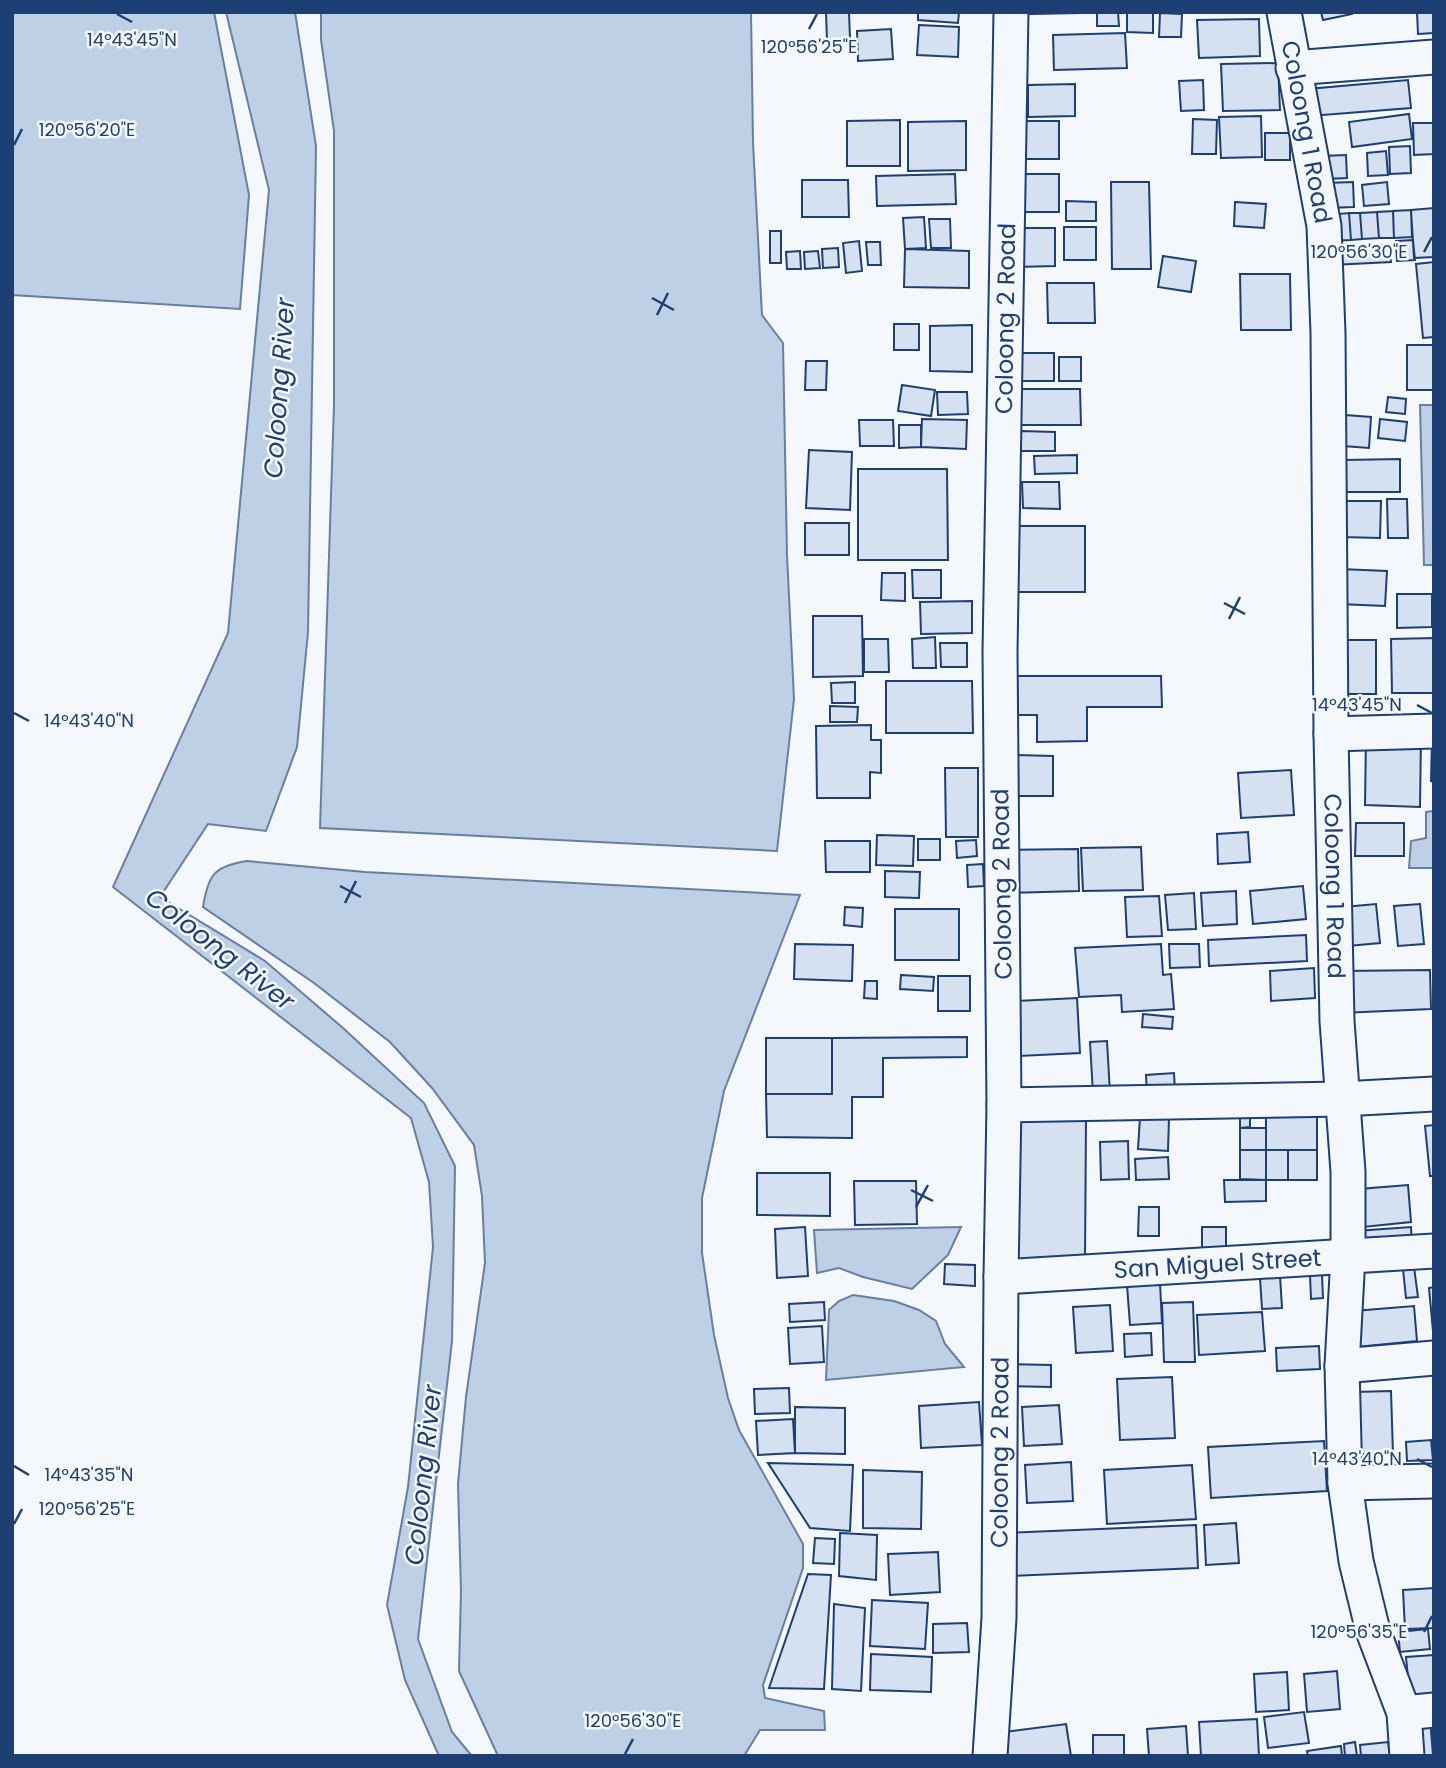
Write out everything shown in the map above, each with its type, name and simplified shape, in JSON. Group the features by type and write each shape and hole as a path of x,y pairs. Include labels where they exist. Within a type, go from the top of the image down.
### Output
{"street":[{"name":"Coloong 2 Road","path":"990,1756 999,1619 1004,1105 1000,652 1011,12"},
{"name":"Coloong 1 Road","path":"1284,12 1324,226 1328,333 1331,734 1337,1021 1348,1172 1348,1256 1342,1366 1345,1483 1356,1561 1373,1632 1419,1712 1408,1756"},
{"path":"1293,68 1434,57"},
{"path":"1331,734 1434,731"},
{"path":"1004,1105 1434,1094"},
{"name":"San Miguel Street","path":"1001,1276 1434,1251"},
{"path":"1342,1366 1434,1358"},
{"path":"1345,1483 1434,1481"}],"water":[{"path":"12,12 214,12 249,195 240,309 12,295"},
{"name":"Coloong River","path":"226,12 295,12 316,146 308,632 297,747 266,831 208,824 160,897 265,961 343,1028 424,1103 455,1166 452,1341 418,1639 452,1732 472,1756 439,1756 405,1680 387,1605 408,1487 433,1247 429,1182 411,1118 113,887 228,633 269,190"},
{"path":"321,12 751,12 753,143 762,315 783,343 787,555 794,699 777,851 320,828 334,405 334,131 321,40"},
{"path":"1420,405 1434,405 1434,565 1424,565"},
{"path":"1434,811 1434,868 1409,868 1411,841 1426,838 1426,812"},
{"path":"247,861 365,872 800,895 724,1091 702,1198 702,1253 714,1335 728,1398 739,1430 803,1544 803,1568 763,1685 765,1698 824,1711 825,1730 760,1730 744,1756 498,1756 459,1671 461,1591 458,1484 466,1397 485,1263 482,1196 474,1145 432,1088 390,1042 314,983 203,907 207,887 214,874 227,866"},
{"path":"961,1227 948,1255 912,1289 839,1268 817,1273 814,1230"},
{"path":"853,1295 894,1301 919,1310 936,1321 945,1344 964,1367 826,1380 829,1310 839,1301"}],"building":[{"path":"849,12 850,39 827,40 826,13"},
{"path":"918,12 959,12 958,23 918,20"},
{"path":"1081,12 1081,13 1030,14"},
{"path":"1097,12 1118,12 1119,26 1097,26"},
{"path":"1127,12 1153,12 1153,33 1127,32"},
{"path":"1321,12 1352,12 1352,14 1323,20"},
{"path":"1417,12 1434,12 1434,33 1418,34"},
{"path":"1160,13 1182,14 1181,37 1159,37"},
{"path":"1259,19 1260,56 1199,58 1197,20"},
{"path":"919,25 959,27 958,57 917,55"},
{"path":"891,29 893,59 858,61 857,31"},
{"path":"1125,33 1127,68 1054,70 1053,35"},
{"path":"1278,63 1280,110 1223,111 1221,64"},
{"path":"1203,80 1204,110 1181,111 1179,81"},
{"path":"1408,80 1411,108 1310,116 1308,89"},
{"path":"1075,84 1075,116 1028,117 1028,85"},
{"path":"1409,114 1412,139 1352,147 1349,122"},
{"path":"1261,116 1262,157 1221,158 1219,117"},
{"path":"1193,119 1217,120 1216,154 1192,154"},
{"path":"900,120 900,166 847,166 847,121"},
{"path":"966,121 966,170 908,171 908,122"},
{"path":"1020,121 1059,121 1059,159 1020,159"},
{"path":"1413,123 1434,123 1434,154 1414,155"},
{"path":"1265,133 1290,133 1290,160 1265,160"},
{"path":"1410,146 1411,173 1390,174 1389,147"},
{"path":"1386,151 1388,175 1368,176 1367,153"},
{"path":"1346,155 1347,178 1324,179 1323,156"},
{"path":"955,174 956,204 877,206 876,176"},
{"path":"1019,174 1059,174 1059,212 1019,212"},
{"path":"802,180 848,180 849,217 802,217"},
{"path":"1111,182 1149,182 1151,269 1112,269"},
{"path":"1353,182 1354,207 1326,208 1325,183"},
{"path":"1387,182 1389,204 1364,206 1362,185"},
{"path":"1066,201 1096,202 1096,221 1066,221"},
{"path":"1235,202 1266,204 1264,228 1234,226"},
{"path":"1434,208 1434,257 1414,258 1411,210"},
{"path":"1411,210 1412,237 1394,238 1393,211"},
{"path":"1393,211 1394,238 1379,238 1377,212"},
{"path":"1377,212 1379,238 1362,239 1360,213"},
{"path":"1349,213 1360,213 1362,239 1351,240"},
{"path":"1349,213 1351,240 1328,241 1327,215"},
{"path":"924,217 926,248 905,249 903,218"},
{"path":"929,219 950,219 951,248 931,248"},
{"path":"1064,227 1096,227 1096,260 1064,260"},
{"path":"1012,228 1055,228 1055,266 1012,267"},
{"path":"770,231 781,231 781,263 770,263"},
{"path":"1413,240 1415,260 1397,261 1396,241"},
{"path":"859,241 862,271 846,273 843,243"},
{"path":"866,242 880,242 881,265 868,265"},
{"path":"1389,245 1391,262 1332,265 1330,247"},
{"path":"838,248 839,267 823,268 822,249"},
{"path":"905,249 969,251 969,288 904,287"},
{"path":"800,251 801,269 787,269 786,252"},
{"path":"818,251 820,268 805,269 804,252"},
{"path":"1163,256 1196,261 1191,292 1158,287"},
{"path":"1434,262 1434,337 1423,338 1416,264"},
{"path":"1240,274 1290,274 1291,330 1241,330"},
{"path":"1047,283 1094,283 1095,323 1048,323"},
{"path":"894,324 919,324 919,350 894,350"},
{"path":"972,325 972,372 930,371 930,326"},
{"path":"1407,345 1434,345 1434,390 1407,390"},
{"path":"1008,353 1054,353 1054,381 1009,381"},
{"path":"1059,357 1081,357 1081,381 1059,381"},
{"path":"806,361 827,361 826,390 805,390"},
{"path":"902,385 935,390 931,416 898,411"},
{"path":"1007,389 1080,389 1081,425 1008,425"},
{"path":"937,392 967,392 968,414 938,415"},
{"path":"1388,397 1406,399 1405,414 1386,412"},
{"path":"1345,415 1371,417 1369,448 1343,446"},
{"path":"922,419 967,420 966,449 921,447"},
{"path":"1380,419 1407,422 1405,441 1378,438"},
{"path":"859,420 893,420 894,446 860,446"},
{"path":"899,425 921,425 921,447 899,448"},
{"path":"1021,431 1055,432 1055,451 1021,451"},
{"path":"809,450 852,452 850,510 806,508"},
{"path":"1077,455 1077,473 1035,474 1034,456"},
{"path":"1400,459 1400,492 1344,492 1344,460"},
{"path":"858,469 947,469 948,560 858,560"},
{"path":"1022,482 1059,482 1060,509 1023,508"},
{"path":"1387,499 1407,499 1408,538 1388,538"},
{"path":"1341,501 1381,501 1380,538 1341,537"},
{"path":"805,523 849,523 849,555 805,555"},
{"path":"1010,526 1085,526 1085,592 1011,592"},
{"path":"1340,569 1387,571 1385,606 1339,604"},
{"path":"912,570 941,570 941,598 913,598"},
{"path":"882,573 905,573 905,601 881,600"},
{"path":"1397,594 1432,594 1432,627 1397,628"},
{"path":"972,601 972,633 921,634 920,602"},
{"path":"813,616 862,616 863,676 813,677"},
{"path":"935,637 936,668 913,668 912,639"},
{"path":"1434,638 1434,693 1392,693 1391,639"},
{"path":"864,639 888,639 889,672 864,672"},
{"path":"1343,640 1376,640 1376,694 1344,694"},
{"path":"940,643 967,643 967,667 941,667"},
{"path":"1017,676 1161,676 1162,707 1087,707 1087,741 1037,742 1037,715 1018,715"},
{"path":"886,681 972,681 973,733 886,733"},
{"path":"855,682 855,703 832,703 831,683"},
{"path":"830,706 858,707 857,722 830,722"},
{"path":"871,725 871,740 881,740 881,773 870,772 870,798 817,798 816,726"},
{"path":"1366,735 1421,736 1420,807 1365,805"},
{"path":"1434,737 1434,782 1431,781"},
{"path":"1012,755 1053,756 1053,796 1012,796"},
{"path":"945,768 978,768 978,837 946,837"},
{"path":"1291,770 1294,815 1241,818 1238,773"},
{"path":"1356,823 1404,823 1404,856 1355,856"},
{"path":"1248,832 1250,862 1218,864 1217,834"},
{"path":"877,835 914,836 913,866 876,865"},
{"path":"918,839 940,839 940,860 918,860"},
{"path":"976,840 977,856 957,858 956,841"},
{"path":"825,841 870,841 870,872 826,872"},
{"path":"1141,847 1143,890 1083,891 1081,848"},
{"path":"1078,849 1079,891 1008,893 1007,850"},
{"path":"983,864 984,886 968,887 967,865"},
{"path":"885,871 920,872 919,898 885,897"},
{"path":"1303,886 1306,919 1253,924 1250,891"},
{"path":"1236,891 1237,924 1203,926 1201,893"},
{"path":"1194,893 1196,929 1168,930 1165,895"},
{"path":"1159,896 1162,936 1127,937 1125,897"},
{"path":"1376,904 1380,943 1348,946 1344,907"},
{"path":"1420,904 1424,944 1398,946 1394,906"},
{"path":"845,907 863,908 862,927 844,925"},
{"path":"895,909 959,909 959,960 895,960"},
{"path":"1306,935 1307,961 1209,966 1208,940"},
{"path":"795,944 853,945 852,981 794,979"},
{"path":"1161,944 1163,975 1171,974 1174,1009 1122,1012 1121,995 1079,997 1075,948"},
{"path":"1169,944 1199,944 1200,967 1170,968"},
{"path":"1314,968 1315,998 1271,1001 1270,971"},
{"path":"1430,970 1431,1009 1341,1013 1343,971"},
{"path":"901,975 934,977 933,991 900,989"},
{"path":"938,976 970,976 970,1011 938,1011"},
{"path":"865,981 877,981 877,999 864,998"},
{"path":"1077,998 1080,1053 1019,1056 1016,1001"},
{"path":"1143,1014 1173,1017 1172,1029 1142,1027"},
{"path":"967,1037 967,1057 883,1058 883,1097 852,1097 852,1138 767,1137 766,1094 832,1094 832,1038"},
{"path":"766,1038 832,1038 832,1094 766,1094"},
{"path":"1107,1041 1110,1093 1093,1094 1090,1042"},
{"path":"1174,1073 1175,1092 1147,1094 1146,1075"},
{"path":"1240,1111 1250,1111 1250,1127 1240,1128"},
{"path":"1266,1114 1317,1114 1317,1150 1266,1150"},
{"path":"1140,1117 1169,1118 1168,1151 1138,1149"},
{"path":"1014,1119 1086,1119 1085,1260 1013,1259"},
{"path":"1434,1125 1434,1176 1430,1176 1425,1126"},
{"path":"1240,1128 1266,1128 1266,1150 1240,1150"},
{"path":"1128,1141 1129,1179 1101,1180 1100,1142"},
{"path":"1240,1150 1266,1150 1266,1180 1240,1179"},
{"path":"1266,1150 1288,1150 1288,1180 1266,1180"},
{"path":"1288,1150 1317,1150 1317,1180 1288,1180"},
{"path":"1168,1157 1169,1179 1136,1180 1135,1159"},
{"path":"757,1173 830,1173 830,1216 757,1215"},
{"path":"1224,1180 1266,1180 1266,1201 1225,1202"},
{"path":"854,1181 916,1181 917,1224 855,1225"},
{"path":"1408,1185 1411,1222 1363,1227 1359,1189"},
{"path":"1139,1207 1159,1207 1159,1236 1138,1236"},
{"path":"805,1227 808,1276 777,1278 775,1229"},
{"path":"1202,1227 1226,1227 1226,1253 1202,1253"},
{"path":"1411,1227 1412,1250 1358,1254 1356,1231"},
{"path":"945,1264 975,1265 975,1286 944,1284"},
{"path":"1414,1267 1418,1297 1406,1298 1403,1269"},
{"path":"1310,1275 1322,1275 1323,1298 1311,1299"},
{"path":"1280,1276 1282,1308 1262,1309 1260,1278"},
{"path":"1160,1283 1162,1323 1130,1325 1127,1285"},
{"path":"1434,1287 1434,1331 1433,1331 1429,1288"},
{"path":"824,1302 825,1320 790,1322 789,1304"},
{"path":"1193,1302 1195,1362 1164,1362 1162,1303"},
{"path":"1110,1305 1113,1351 1076,1353 1073,1307"},
{"path":"1414,1306 1417,1341 1357,1347 1354,1311"},
{"path":"1262,1312 1265,1351 1199,1355 1197,1315"},
{"path":"822,1326 824,1362 790,1364 788,1328"},
{"path":"1151,1333 1152,1355 1125,1357 1124,1334"},
{"path":"1319,1346 1320,1369 1277,1371 1276,1348"},
{"path":"1008,1364 1051,1365 1051,1387 1008,1386"},
{"path":"1172,1377 1175,1438 1120,1440 1117,1379"},
{"path":"789,1388 790,1413 755,1414 754,1389"},
{"path":"1391,1391 1393,1454 1356,1454 1354,1392"},
{"path":"979,1402 982,1445 921,1448 919,1406"},
{"path":"1059,1405 1062,1444 1024,1446 1022,1407"},
{"path":"795,1407 845,1408 845,1454 795,1453"},
{"path":"793,1419 795,1453 758,1455 756,1421"},
{"path":"1431,1440 1433,1460 1407,1461 1406,1442"},
{"path":"1324,1441 1327,1491 1211,1498 1208,1447"},
{"path":"1071,1462 1073,1501 1027,1503 1025,1465"},
{"path":"768,1463 853,1465 850,1531 810,1528"},
{"path":"1192,1465 1196,1519 1107,1524 1104,1470"},
{"path":"863,1470 922,1472 921,1529 863,1528"},
{"path":"1236,1523 1239,1563 1206,1565 1204,1525"},
{"path":"1196,1525 1198,1568 1008,1576 1006,1533"},
{"path":"840,1533 877,1535 876,1580 839,1576"},
{"path":"815,1538 835,1539 834,1564 813,1563"},
{"path":"938,1552 940,1592 890,1595 888,1554"},
{"path":"808,1574 831,1575 824,1689 769,1688"},
{"path":"1434,1588 1434,1628 1405,1629 1403,1590"},
{"path":"872,1600 928,1603 925,1649 870,1646"},
{"path":"834,1604 865,1608 861,1691 832,1689"},
{"path":"967,1623 969,1652 933,1653 933,1624"},
{"path":"1428,1629 1430,1649 1400,1652 1398,1632"},
{"path":"871,1654 932,1657 931,1692 870,1690"},
{"path":"1434,1655 1434,1699 1410,1700 1406,1657"},
{"path":"1337,1671 1340,1709 1307,1712 1304,1674"},
{"path":"1287,1672 1289,1710 1256,1712 1254,1674"},
{"path":"1304,1712 1309,1743 1268,1748 1264,1717"},
{"path":"1430,1718 1433,1756 1415,1756 1412,1720"},
{"path":"1257,1719 1259,1756 1201,1756 1199,1722"},
{"path":"1066,1724 1071,1756 998,1756 996,1733"},
{"path":"1186,1726 1188,1756 1149,1756 1147,1729"},
{"path":"1093,1735 1124,1735 1124,1756 1093,1756"},
{"path":"1355,1742 1357,1756 1345,1756 1344,1744"},
{"path":"1388,1742 1390,1756 1361,1756 1360,1745"},
{"path":"1341,1746 1342,1756 1308,1756 1307,1751"}]}
